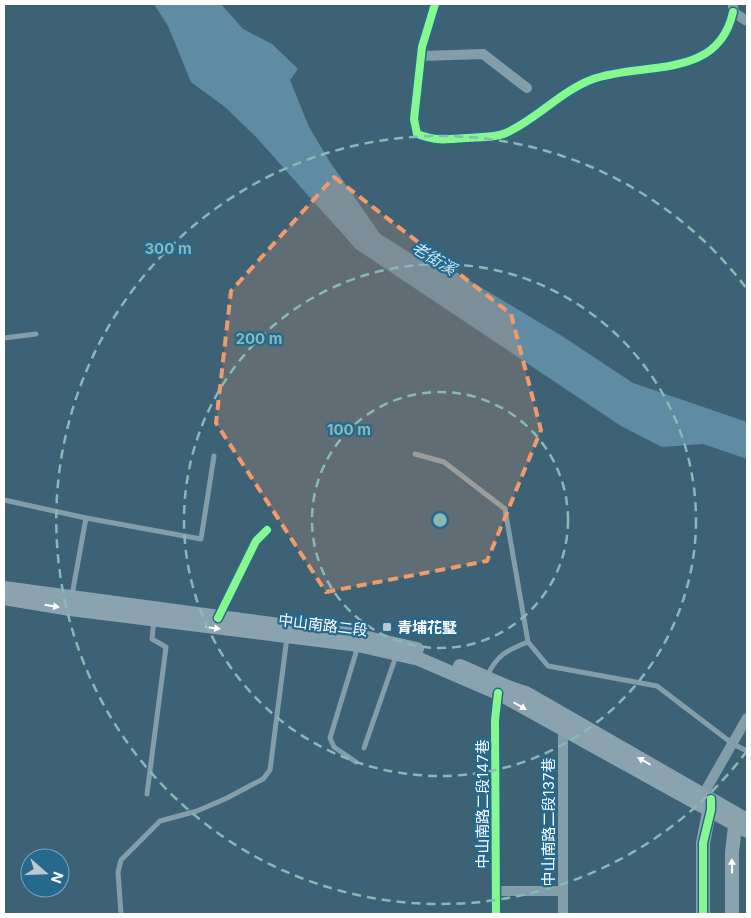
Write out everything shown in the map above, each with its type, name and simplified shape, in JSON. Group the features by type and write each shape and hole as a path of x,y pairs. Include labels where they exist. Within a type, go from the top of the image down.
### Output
{"main road":[{"name":"中山南路二段","path":"4,588 71,598 155,615 218,618 358,645 399,648 498,693 563,730 706,802"},
{"name":"中山南路二段","path":"4,598 155,615 399,648 487,677 510,689 526,693 742,822"},
{"path":"703,914 703,843 706,802"},
{"path":"732,914 732,852 742,822"}],"street":[{"path":"435,4 421,56 414,119 416,134 435,141 505,134 564,95 593,79 695,61 710,52 729,28 733,8"},
{"path":"733,8 747,22"},
{"path":"421,56 483,54 527,88"},
{"path":"218,618 256,541 267,530"},
{"name":"中山南路二段147巷","path":"496,914 495,720 498,693"},
{"path":"706,802 747,718"},
{"name":"中山南路二段137巷","path":"563,730 563,914"},
{"path":"496,891 562,891"}],"lane":[{"path":"4,338 36,334"},
{"path":"415,454 444,462 505,509 528,642 548,666 656,686 733,744 747,751"},
{"path":"4,500 86,518 201,539 214,456"},
{"path":"71,598 86,518"},
{"path":"147,794 166,647 152,639 155,615"},
{"path":"121,914 118,872 121,860 160,821 198,812 263,779 270,770 287,632"},
{"path":"487,677 494,660 511,648 528,642"},
{"path":"356,762 334,747 330,738 358,645"},
{"path":"364,748 399,648"}],"highlighted area":[{"path":"334,177 511,314 541,430 487,561 326,592 216,423 231,291"}],"water":[{"path":"154,4 221,4 243,29 272,44 298,69 290,80 309,127 330,162 380,234 412,254 457,273 562,336 633,383 747,422 747,459 703,444 662,447 621,426 356,249 256,137 225,107 191,82 168,26"}],"cycle path":[{"path":"435,4 422,47 414,119 417,134 440,139 502,135 581,84 593,79 613,74 676,65 695,59 712,49 725,34 733,12"},
{"path":"218,618 256,541 267,530"},
{"path":"496,914 495,720 498,693"},
{"path":"703,914 703,843 711,810 711,799"}],"place":[{"name":"青埔花墅","path":"387,627"}],"water label":[{"name":"老街溪","path":"434,258"}]}
